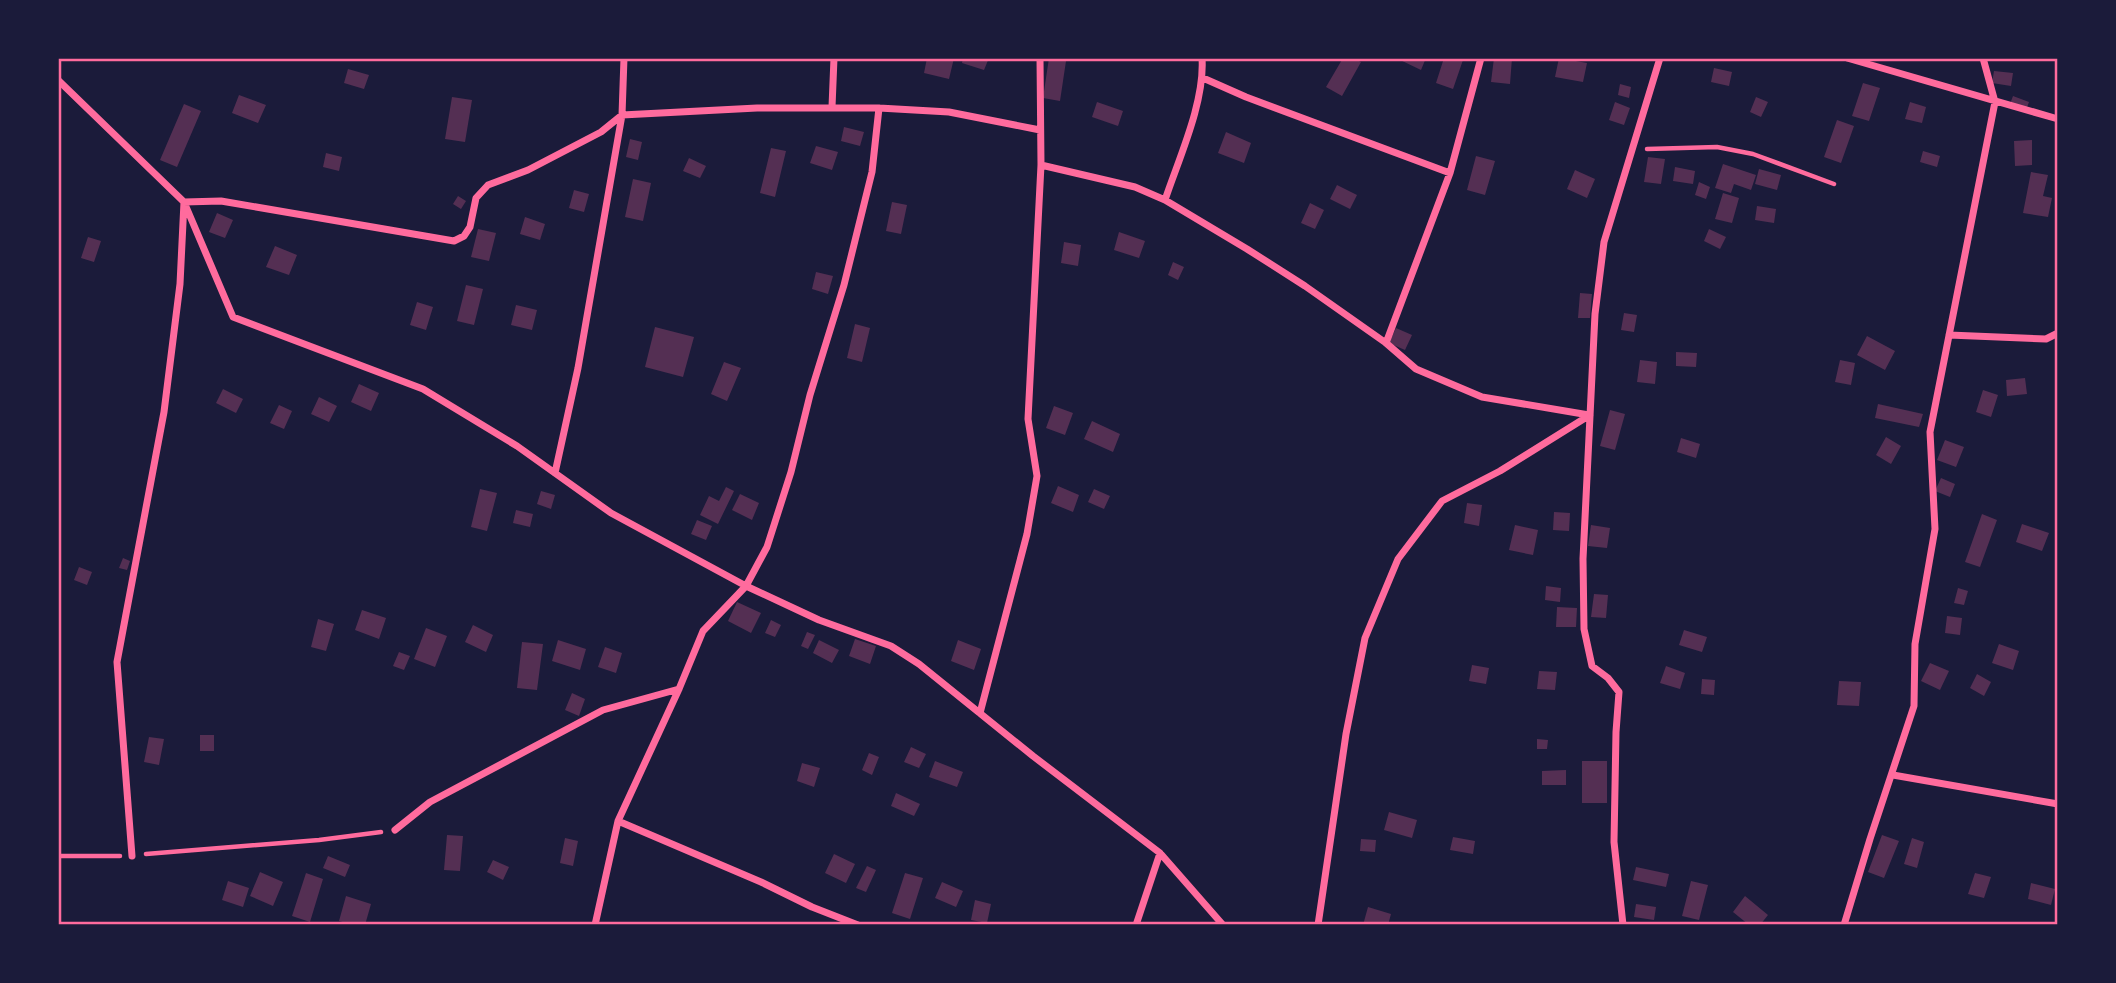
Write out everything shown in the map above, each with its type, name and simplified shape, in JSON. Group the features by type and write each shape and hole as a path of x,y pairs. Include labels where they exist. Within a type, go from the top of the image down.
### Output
{"street":[{"path":"555,472 578,368 622,114 624,58"},
{"path":"832,107 834,58"},
{"path":"980,713 1027,534 1037,476 1028,419 1041,165 1040,58"},
{"path":"1165,200 1203,78 1202,58"},
{"path":"1386,343 1450,173 1481,58"},
{"path":"1623,925 1614,842 1619,692 1608,678 1591,666 1584,629 1583,559 1595,314 1604,242 1660,58"},
{"path":"1847,58 2058,119"},
{"path":"1844,925 1914,706 1915,643 1935,529 1930,432 1995,102 1983,58"},
{"path":"1203,78 1246,97 1450,173"},
{"path":"58,80 184,202 233,317 423,389 517,446 611,513 746,586 819,620 891,646 919,663 1160,853 1223,925"},
{"path":"184,202 221,201 454,241 464,236 470,227 476,198 488,185 527,170 601,132 622,114 879,108 949,112 1040,130"},
{"path":"594,925 618,821 680,689 703,631 746,586 767,547 792,472 810,395 844,285 872,172 879,108"},
{"path":"1041,165 1135,187 1165,200 1247,248 1386,343 1416,369 1482,397 1590,415"},
{"path":"132,856 117,662 164,412 180,284 184,202"},
{"path":"1949,335 2046,339 2058,333"},
{"path":"1318,925 1346,734 1365,638 1398,559 1442,501 1500,471 1590,415"},
{"path":"395,830 430,802 603,710 680,689"},
{"path":"1893,775 2058,804"},
{"path":"618,821 858,925"},
{"path":"1136,925 1160,853"}],"path":[{"path":"1632,149 1717,147 1752,154 1834,184"},
{"path":"58,856 132,856 319,840 395,830"}],"building":[{"path":"927,58 954,58 949,79 924,73"},
{"path":"963,58 989,58 984,70 962,63"},
{"path":"1049,58 1066,61 1060,101 1043,98"},
{"path":"1343,58 1353,58 1361,62 1342,96 1326,87"},
{"path":"1396,58 1426,58 1421,70"},
{"path":"1444,58 1463,60 1453,89 1436,83"},
{"path":"1494,58 1512,58 1510,84 1491,82"},
{"path":"1559,58 1587,63 1583,82 1555,77"},
{"path":"1714,68 1732,72 1729,86 1711,82"},
{"path":"348,69 369,75 364,89 344,83"},
{"path":"1994,71 2013,73 2011,86 1992,83"},
{"path":"1863,83 1880,88 1869,121 1852,116"},
{"path":"1620,84 1631,87 1629,98 1618,95"},
{"path":"239,95 266,105 258,123 232,113"},
{"path":"2013,96 2029,102 2026,110 2010,104"},
{"path":"452,97 472,100 465,142 445,139"},
{"path":"1756,97 1768,102 1761,117 1750,112"},
{"path":"1097,102 1123,111 1118,126 1092,117"},
{"path":"1615,102 1630,108 1624,125 1609,120"},
{"path":"1910,102 1926,107 1922,123 1905,119"},
{"path":"184,104 201,111 177,167 160,160"},
{"path":"1837,120 1854,126 1841,163 1824,157"},
{"path":"844,127 864,132 860,146 841,141"},
{"path":"1226,132 1251,143 1244,163 1218,153"},
{"path":"630,139 642,142 638,160 626,157"},
{"path":"2032,140 2032,165 2015,166 2014,141"},
{"path":"816,146 838,152 832,170 810,163"},
{"path":"771,148 786,151 775,197 760,193"},
{"path":"1923,151 1940,156 1937,167 1920,162"},
{"path":"326,153 342,157 339,171 323,167"},
{"path":"1476,156 1495,161 1485,195 1467,190"},
{"path":"1648,157 1665,159 1661,184 1644,182"},
{"path":"689,158 706,166 700,178 683,171"},
{"path":"1723,164 1756,175 1751,190 1734,184 1731,193 1715,188"},
{"path":"1675,167 1695,171 1693,184 1673,181"},
{"path":"1759,169 1781,175 1777,190 1755,184"},
{"path":"1575,170 1595,179 1587,198 1567,189"},
{"path":"2031,172 2048,175 2043,196 2052,198 2048,217 2023,213"},
{"path":"633,179 651,183 643,221 625,217"},
{"path":"1699,182 1710,187 1706,199 1695,195"},
{"path":"1337,185 1357,195 1350,209 1330,199"},
{"path":"574,190 589,194 584,212 569,208"},
{"path":"1723,193 1739,198 1732,223 1715,219"},
{"path":"458,196 466,201 461,209 453,204"},
{"path":"892,202 907,205 901,234 886,231"},
{"path":"1310,203 1324,210 1315,229 1301,223"},
{"path":"1757,206 1776,209 1774,223 1755,220"},
{"path":"217,213 233,220 225,238 209,232"},
{"path":"525,217 545,224 540,240 520,234"},
{"path":"478,229 496,233 489,261 471,257"},
{"path":"1709,229 1726,237 1720,249 1704,241"},
{"path":"1119,232 1145,241 1139,258 1114,250"},
{"path":"88,237 101,241 94,262 81,258"},
{"path":"1064,242 1081,245 1078,266 1061,263"},
{"path":"275,246 297,255 289,275 266,267"},
{"path":"1173,262 1184,267 1178,280 1168,275"},
{"path":"816,272 833,276 828,294 812,289"},
{"path":"466,285 483,289 474,325 457,321"},
{"path":"1580,293 1592,294 1590,318 1578,318"},
{"path":"417,302 433,307 426,330 410,325"},
{"path":"516,305 537,310 532,330 511,325"},
{"path":"1624,313 1637,315 1634,332 1621,330"},
{"path":"855,324 870,328 862,362 847,358"},
{"path":"655,327 694,337 683,377 645,367"},
{"path":"1396,328 1412,335 1405,350 1389,343"},
{"path":"1867,336 1895,351 1885,370 1857,355"},
{"path":"1676,352 1697,353 1696,367 1676,366"},
{"path":"1640,360 1657,362 1655,384 1637,382"},
{"path":"1840,360 1855,363 1851,385 1835,382"},
{"path":"724,362 741,368 727,401 711,394"},
{"path":"2025,378 2027,394 2007,396 2006,380"},
{"path":"359,384 379,393 371,411 351,402"},
{"path":"223,389 243,399 236,413 216,403"},
{"path":"1983,390 1998,395 1991,417 1976,412"},
{"path":"319,397 337,406 329,422 311,414"},
{"path":"1878,404 1923,414 1919,427 1875,418"},
{"path":"279,405 292,411 284,429 270,423"},
{"path":"1054,406 1073,413 1065,435 1046,428"},
{"path":"1610,410 1625,414 1615,450 1600,446"},
{"path":"1092,421 1120,434 1113,452 1084,439"},
{"path":"1886,437 1901,446 1891,464 1876,455"},
{"path":"1681,438 1700,444 1696,458 1677,452"},
{"path":"1945,440 1964,447 1956,467 1937,460"},
{"path":"1941,478 1955,484 1950,497 1935,491"},
{"path":"1058,486 1079,495 1073,512 1051,503"},
{"path":"726,487 734,491 718,524 700,515 709,496 719,501"},
{"path":"480,489 497,493 487,531 471,527"},
{"path":"1094,489 1110,496 1104,509 1088,502"},
{"path":"541,491 555,495 551,509 537,504"},
{"path":"740,494 759,503 752,520 732,510"},
{"path":"1467,503 1482,505 1479,526 1464,523"},
{"path":"516,510 533,514 530,527 513,523"},
{"path":"1554,512 1570,513 1569,531 1553,530"},
{"path":"1982,514 1997,520 1980,567 1965,562"},
{"path":"697,520 712,526 706,540 691,534"},
{"path":"2022,524 2049,533 2042,551 2016,542"},
{"path":"1515,525 1538,530 1533,555 1509,550"},
{"path":"1591,525 1610,528 1607,548 1588,546"},
{"path":"123,558 130,561 127,570 119,568"},
{"path":"79,567 92,572 87,585 74,580"},
{"path":"1546,586 1561,588 1560,602 1545,600"},
{"path":"1958,588 1968,591 1964,605 1954,603"},
{"path":"1594,594 1608,595 1606,618 1591,617"},
{"path":"737,602 761,613 751,633 728,621"},
{"path":"1557,607 1577,608 1576,627 1556,627"},
{"path":"362,610 386,618 379,639 355,630"},
{"path":"1947,616 1962,618 1960,635 1945,633"},
{"path":"318,619 334,624 326,651 311,647"},
{"path":"771,620 781,625 775,637 765,633"},
{"path":"473,625 493,635 486,652 465,642"},
{"path":"426,628 447,636 435,667 414,659"},
{"path":"1684,630 1707,637 1702,652 1679,645"},
{"path":"807,632 815,635 808,649 801,646"},
{"path":"855,639 876,646 870,664 849,656"},
{"path":"558,640 586,649 580,670 552,661"},
{"path":"819,640 839,650 832,663 813,653"},
{"path":"958,640 981,649 974,670 951,661"},
{"path":"522,642 543,644 537,690 517,688"},
{"path":"1999,644 2019,651 2013,670 1992,663"},
{"path":"605,647 622,653 616,673 598,667"},
{"path":"399,652 410,656 404,670 393,666"},
{"path":"1930,663 1949,671 1940,690 1921,681"},
{"path":"1472,665 1489,668 1486,684 1469,681"},
{"path":"1666,666 1685,673 1680,689 1660,683"},
{"path":"1539,671 1557,672 1555,690 1537,689"},
{"path":"1977,674 1991,682 1984,696 1970,688"},
{"path":"1702,679 1715,680 1714,695 1701,694"},
{"path":"1839,681 1861,682 1859,706 1837,705"},
{"path":"572,693 585,699 579,716 565,710"},
{"path":"200,735 214,735 214,751 200,751"},
{"path":"149,737 164,739 159,765 144,762"},
{"path":"1537,739 1548,740 1547,749 1537,749"},
{"path":"911,747 926,754 919,768 904,762"},
{"path":"869,753 879,757 872,775 862,770"},
{"path":"935,761 963,772 957,787 929,777"},
{"path":"1582,761 1607,761 1607,803 1582,803"},
{"path":"802,763 820,768 814,787 797,781"},
{"path":"1566,770 1566,785 1542,785 1542,771"},
{"path":"896,793 920,804 914,816 891,806"},
{"path":"1389,812 1417,820 1412,838 1384,830"},
{"path":"447,835 463,836 460,871 444,870"},
{"path":"1882,835 1899,841 1884,878 1868,872"},
{"path":"1453,837 1475,841 1473,854 1450,850"},
{"path":"565,838 578,841 573,866 560,863"},
{"path":"1912,838 1924,842 1917,868 1904,864"},
{"path":"1361,839 1376,840 1375,852 1360,851"},
{"path":"834,854 855,864 846,883 825,873"},
{"path":"328,856 350,865 345,877 323,868"},
{"path":"493,860 509,867 503,880 487,872"},
{"path":"867,866 876,870 866,892 856,888"},
{"path":"1636,867 1669,874 1666,887 1633,880"},
{"path":"260,872 283,882 273,906 250,896"},
{"path":"306,873 323,879 310,922 292,916"},
{"path":"905,873 923,878 910,919 892,913"},
{"path":"1975,873 1991,877 1984,898 1968,894"},
{"path":"228,881 249,888 243,907 222,900"},
{"path":"1691,881 1708,885 1699,920 1682,916"},
{"path":"942,882 963,891 956,907 935,898"},
{"path":"2031,883 2055,889 2051,905 2028,899"},
{"path":"346,896 371,904 365,925 339,921"},
{"path":"1745,896 1768,915 1760,925 1749,925 1733,912"},
{"path":"975,900 991,904 987,923 971,920"},
{"path":"1636,904 1656,907 1654,920 1634,917"},
{"path":"1368,907 1391,914 1388,925 1363,925"}]}
